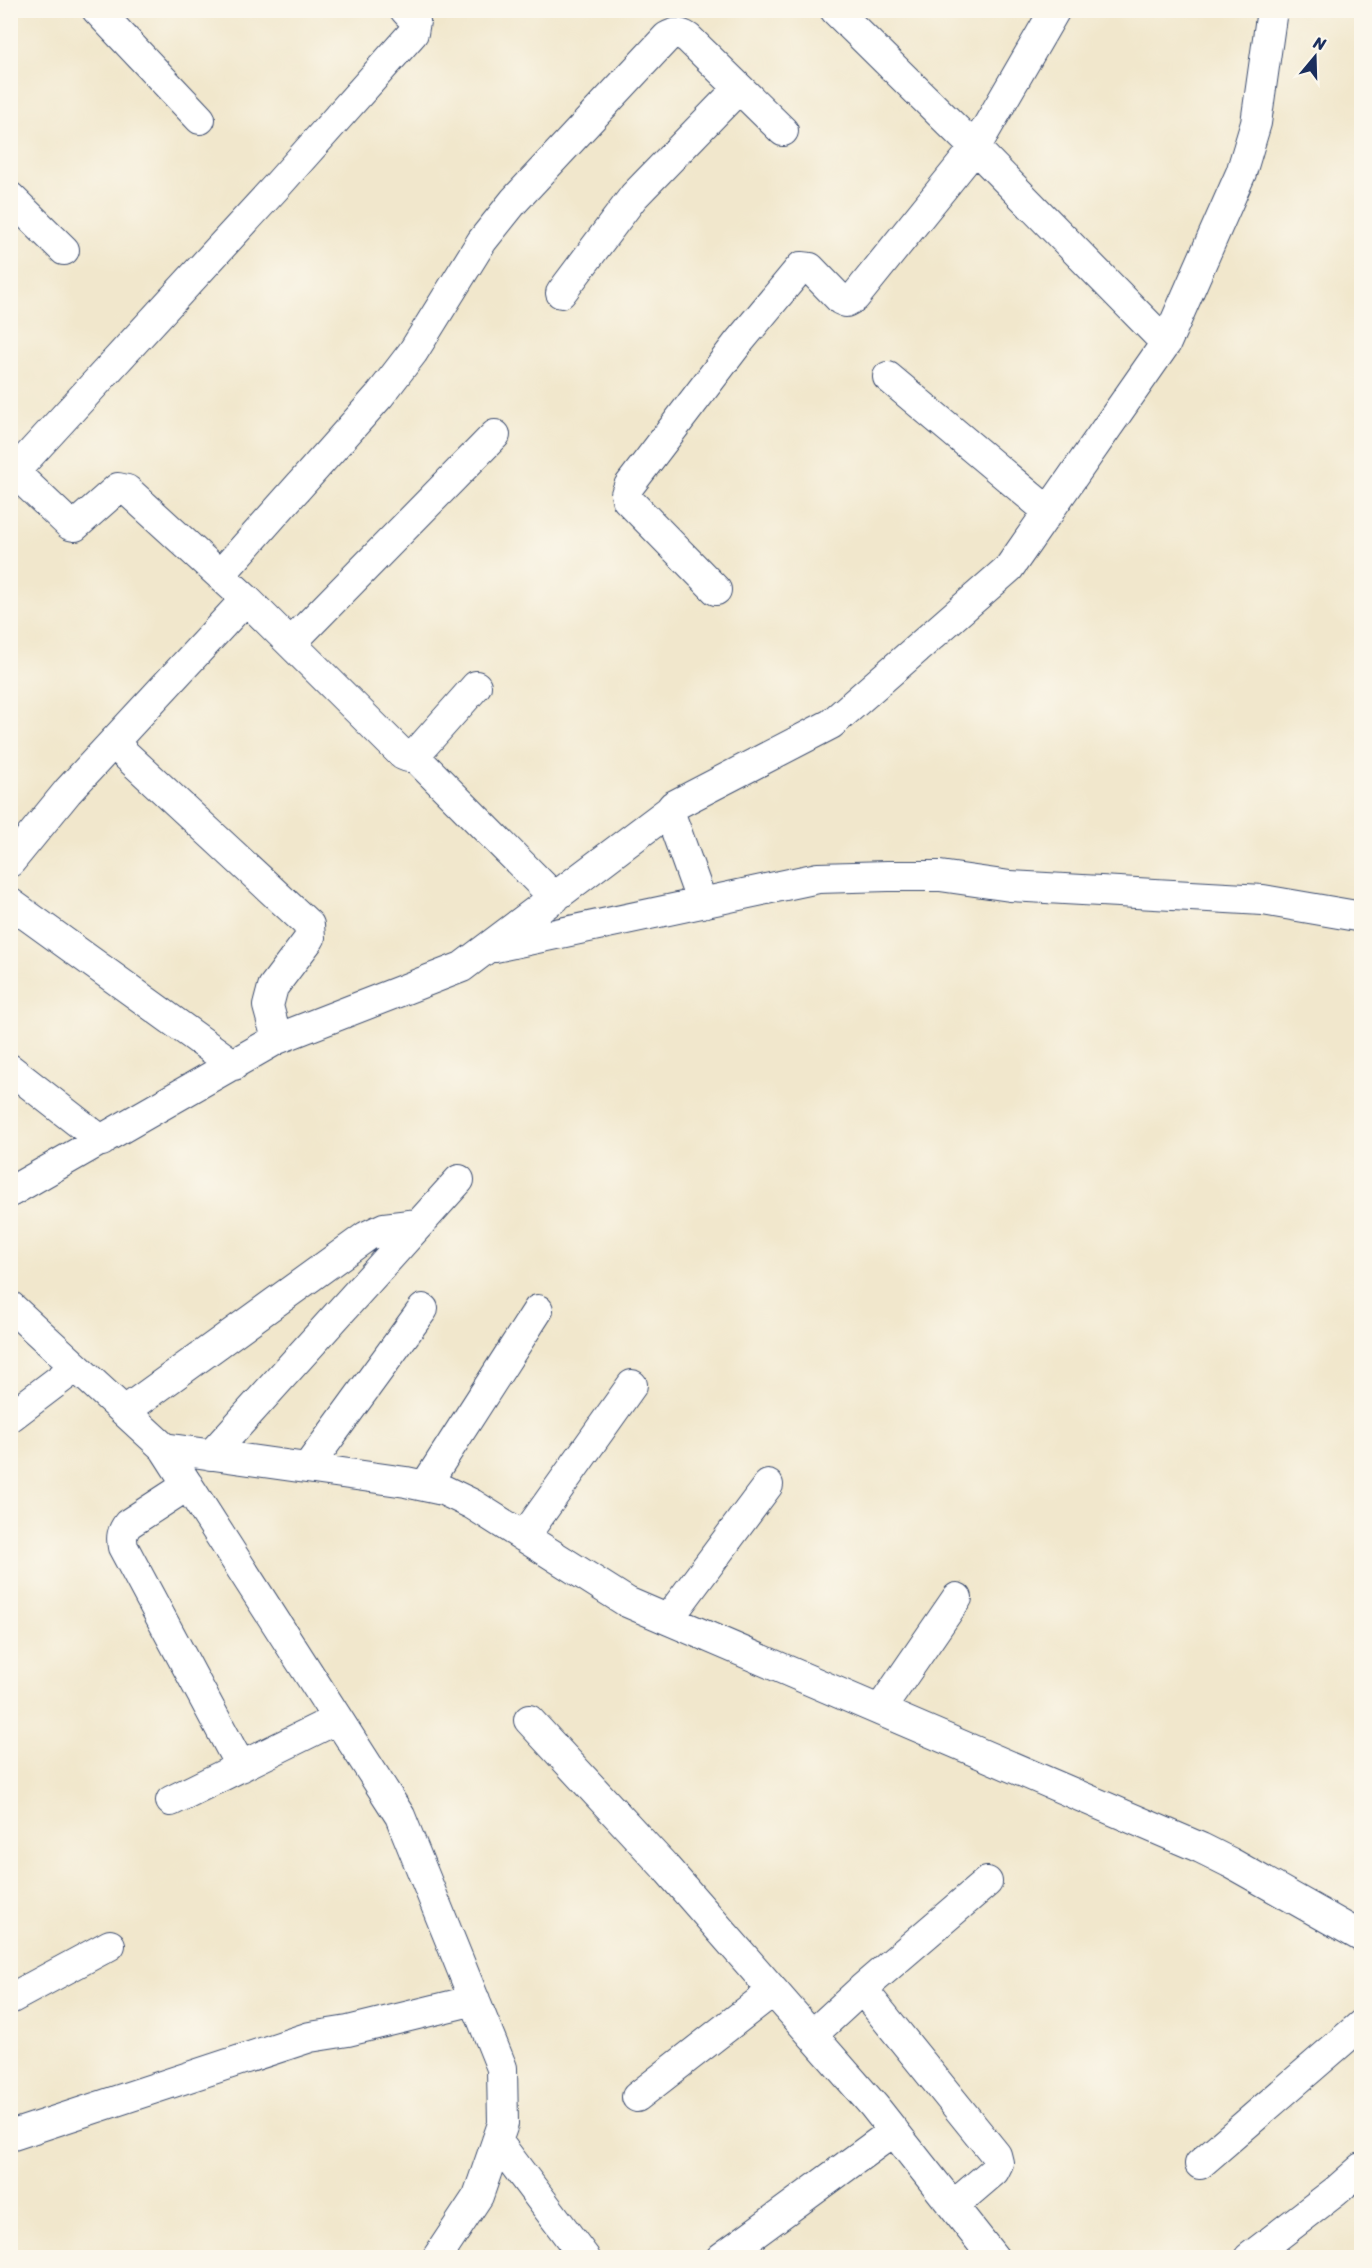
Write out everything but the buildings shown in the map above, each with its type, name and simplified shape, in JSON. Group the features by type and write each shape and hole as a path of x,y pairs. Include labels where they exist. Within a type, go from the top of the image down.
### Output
{"street":[{"path":"97,10 200,119"},
{"path":"405,10 415,21 413,33 275,188 12,470 70,525 75,526 113,491 122,488 246,599 403,755 414,756 555,898"},
{"path":"836,10 1166,343"},
{"path":"716,590 627,499 629,486 738,343 801,267 810,268 841,300 846,302 855,297 975,148 1055,10"},
{"path":"10,1192 277,1039 462,966 555,898 673,806 831,724 1009,568 1166,343 1241,173 1256,123 1272,10"},
{"path":"220,575 380,395 413,352 482,241 514,201 667,37 681,34 688,38 783,131"},
{"path":"561,292 634,196 739,88"},
{"path":"10,197 64,250"},
{"path":"888,377 1049,512"},
{"path":"291,643 495,435"},
{"path":"10,862 51,810 246,599"},
{"path":"414,756 476,686"},
{"path":"113,744 309,925 310,938 273,987 268,1006 277,1039"},
{"path":"669,811 702,903"},
{"path":"486,949 818,878 940,876 1010,886 1263,900 1362,917"},
{"path":"10,903 234,1065"},
{"path":"10,1069 102,1141"},
{"path":"211,1455 459,1179"},
{"path":"125,1412 367,1236 384,1228 418,1224"},
{"path":"10,1306 164,1448 400,1816 502,2068 503,2124 478,2196 437,2258"},
{"path":"307,1468 423,1309"},
{"path":"425,1486 538,1310"},
{"path":"10,1418 76,1367"},
{"path":"524,1537 632,1386"},
{"path":"164,1448 443,1490 472,1503 627,1602 1201,1848 1362,1937"},
{"path":"188,1485 128,1524 122,1532 123,1547 241,1767"},
{"path":"668,1619 768,1485"},
{"path":"880,1710 957,1598"},
{"path":"171,1801 337,1719"},
{"path":"529,1720 666,1869 812,2035 894,2131 994,2258"},
{"path":"812,2035 861,1989 987,1881"},
{"path":"10,2000 110,1945"},
{"path":"861,1989 996,2155 998,2163 994,2171 953,2206"},
{"path":"637,2097 773,1991"},
{"path":"10,2136 310,2037 348,2031 474,2000"},
{"path":"1200,2164 1362,2024"},
{"path":"721,2258 894,2131"},
{"path":"497,2141 585,2258"},
{"path":"1249,2258 1362,2168"}]}
